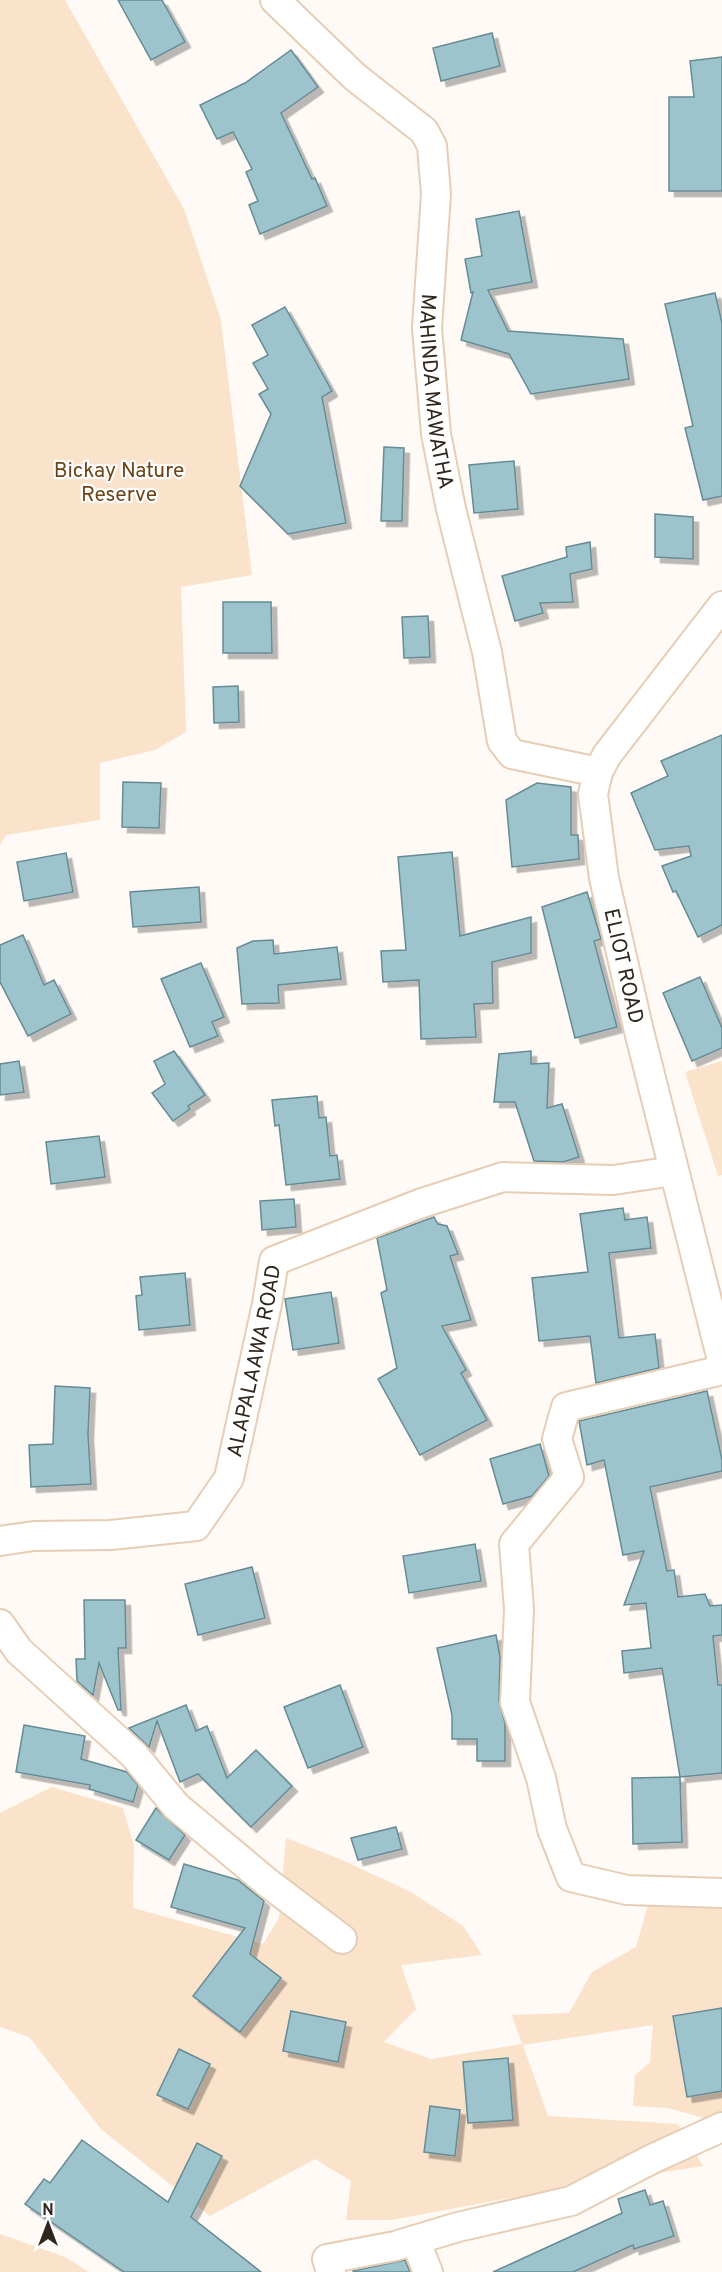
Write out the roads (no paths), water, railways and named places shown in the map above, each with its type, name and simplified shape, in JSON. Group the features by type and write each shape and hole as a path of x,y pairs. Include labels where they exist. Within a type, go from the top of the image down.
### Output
{"street":[{"name":"MAHINDA MAWATHA","path":"275,0 355,77 424,131 432,146 436,194 427,328 436,434 451,508 487,652 502,741 512,754 598,772"},
{"name":"ELIOT ROAD","path":"722,606 607,755 598,772 593,794 604,878 638,1027 722,1360"},
{"name":"ALAPALAAWA ROAD","path":"0,1541 34,1536 111,1535 196,1526 229,1478 267,1304 274,1261 422,1203 503,1177 613,1180 674,1171"},
{"path":"722,1370 566,1407 556,1439 569,1477 514,1544 519,1608 515,1702 541,1778 552,1829 571,1877 627,1890 722,1893"},
{"path":"0,1624 18,1651 134,1755 176,1806 268,1883 342,1939"},
{"path":"332,2272 327,2259 395,2246 458,2227 571,2201 654,2158 722,2127"},
{"path":"415,2240 428,2272"}],"park label":[{"name":"Bickay Nature Reserve","path":"119,482"}]}
